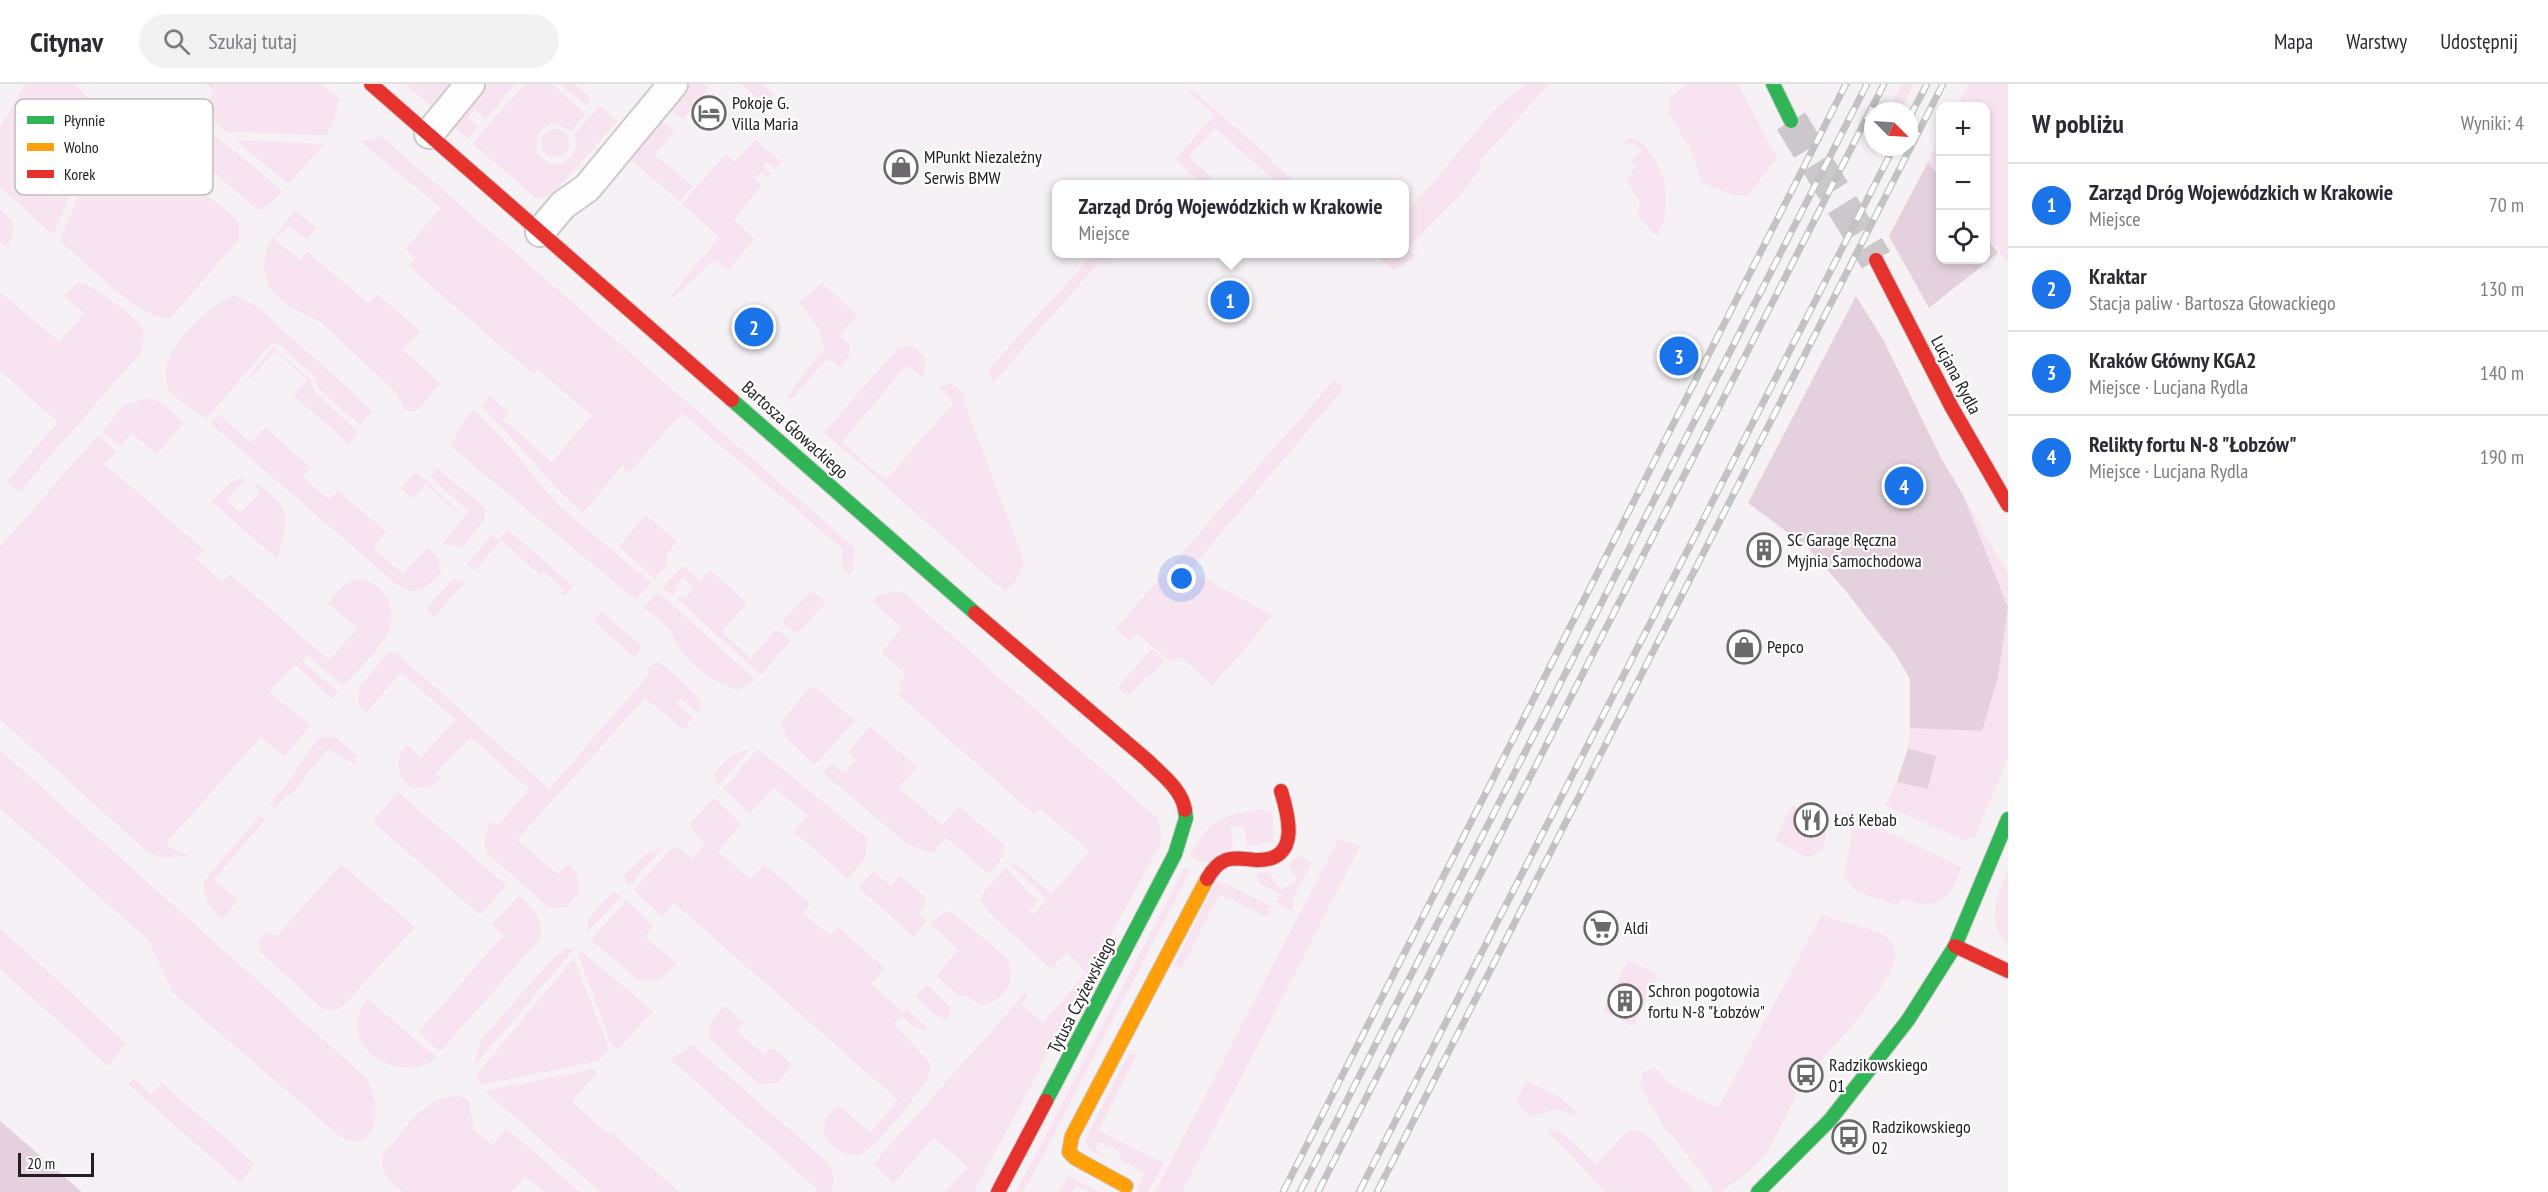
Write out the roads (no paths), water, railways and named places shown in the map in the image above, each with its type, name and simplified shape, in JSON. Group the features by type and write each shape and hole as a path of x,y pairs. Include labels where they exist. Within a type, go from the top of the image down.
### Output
{"street":[{"name":"Bartosza Głowackiego","path":"371,84 1000,635 1146,759 1181,796 1186,810"},
{"path":"429,134 470,84"},
{"path":"540,232 565,203 587,188 673,84"},
{"path":"1773,84 1791,121"},
{"name":"Lucjana Rydla","path":"1876,260 1951,406 2008,505"},
{"path":"1126,1186 1071,1155 1069,1147 1072,1136 1208,877 1217,866 1228,859 1265,860 1278,854 1286,845 1290,823 1281,791"},
{"name":"Tytusa Czyżewskiego","path":"999,1192 1175,854 1184,828 1186,810"},
{"path":"1758,1192 1830,1120 1908,1020 1955,946 2008,819"},
{"path":"1955,946 2008,971"}],"tunnel":[{"path":"1791,121 1876,260"}],"railway":[{"path":"1283,1192 1846,84"},
{"path":"1300,1192 1867,84"},
{"path":"1318,1192 1884,84"},
{"path":"1917,102 1927,84"},
{"path":"1377,1192 1943,84"},
{"path":"1359,1192 1889,156"}],"place":[{"name":"Pokoje G. Villa Maria","path":"709,113"},
{"name":"MPunkt Niezależny Serwis BMW","path":"901,167"},
{"name":"Zarząd Dróg Wojewódzkich w Krakowie","path":"1230,300"},
{"name":"Kraktar","path":"754,327"},
{"name":"Kraków Główny KGA2","path":"1679,356"},
{"name":"Relikty fortu N-8 \"Łobzów\"","path":"1904,486"},
{"name":"SC Garage Ręczna Myjnia Samochodowa","path":"1764,550"},
{"name":"Pepco","path":"1744,647"},
{"name":"Łoś Kebab","path":"1811,820"},
{"name":"Aldi","path":"1601,928"},
{"name":"Schron pogotowia fortu N-8 \"Łobzów\"","path":"1625,1001"},
{"name":"Radzikowskiego 01","path":"1806,1075"},
{"name":"Radzikowskiego 02","path":"1849,1137"}]}
